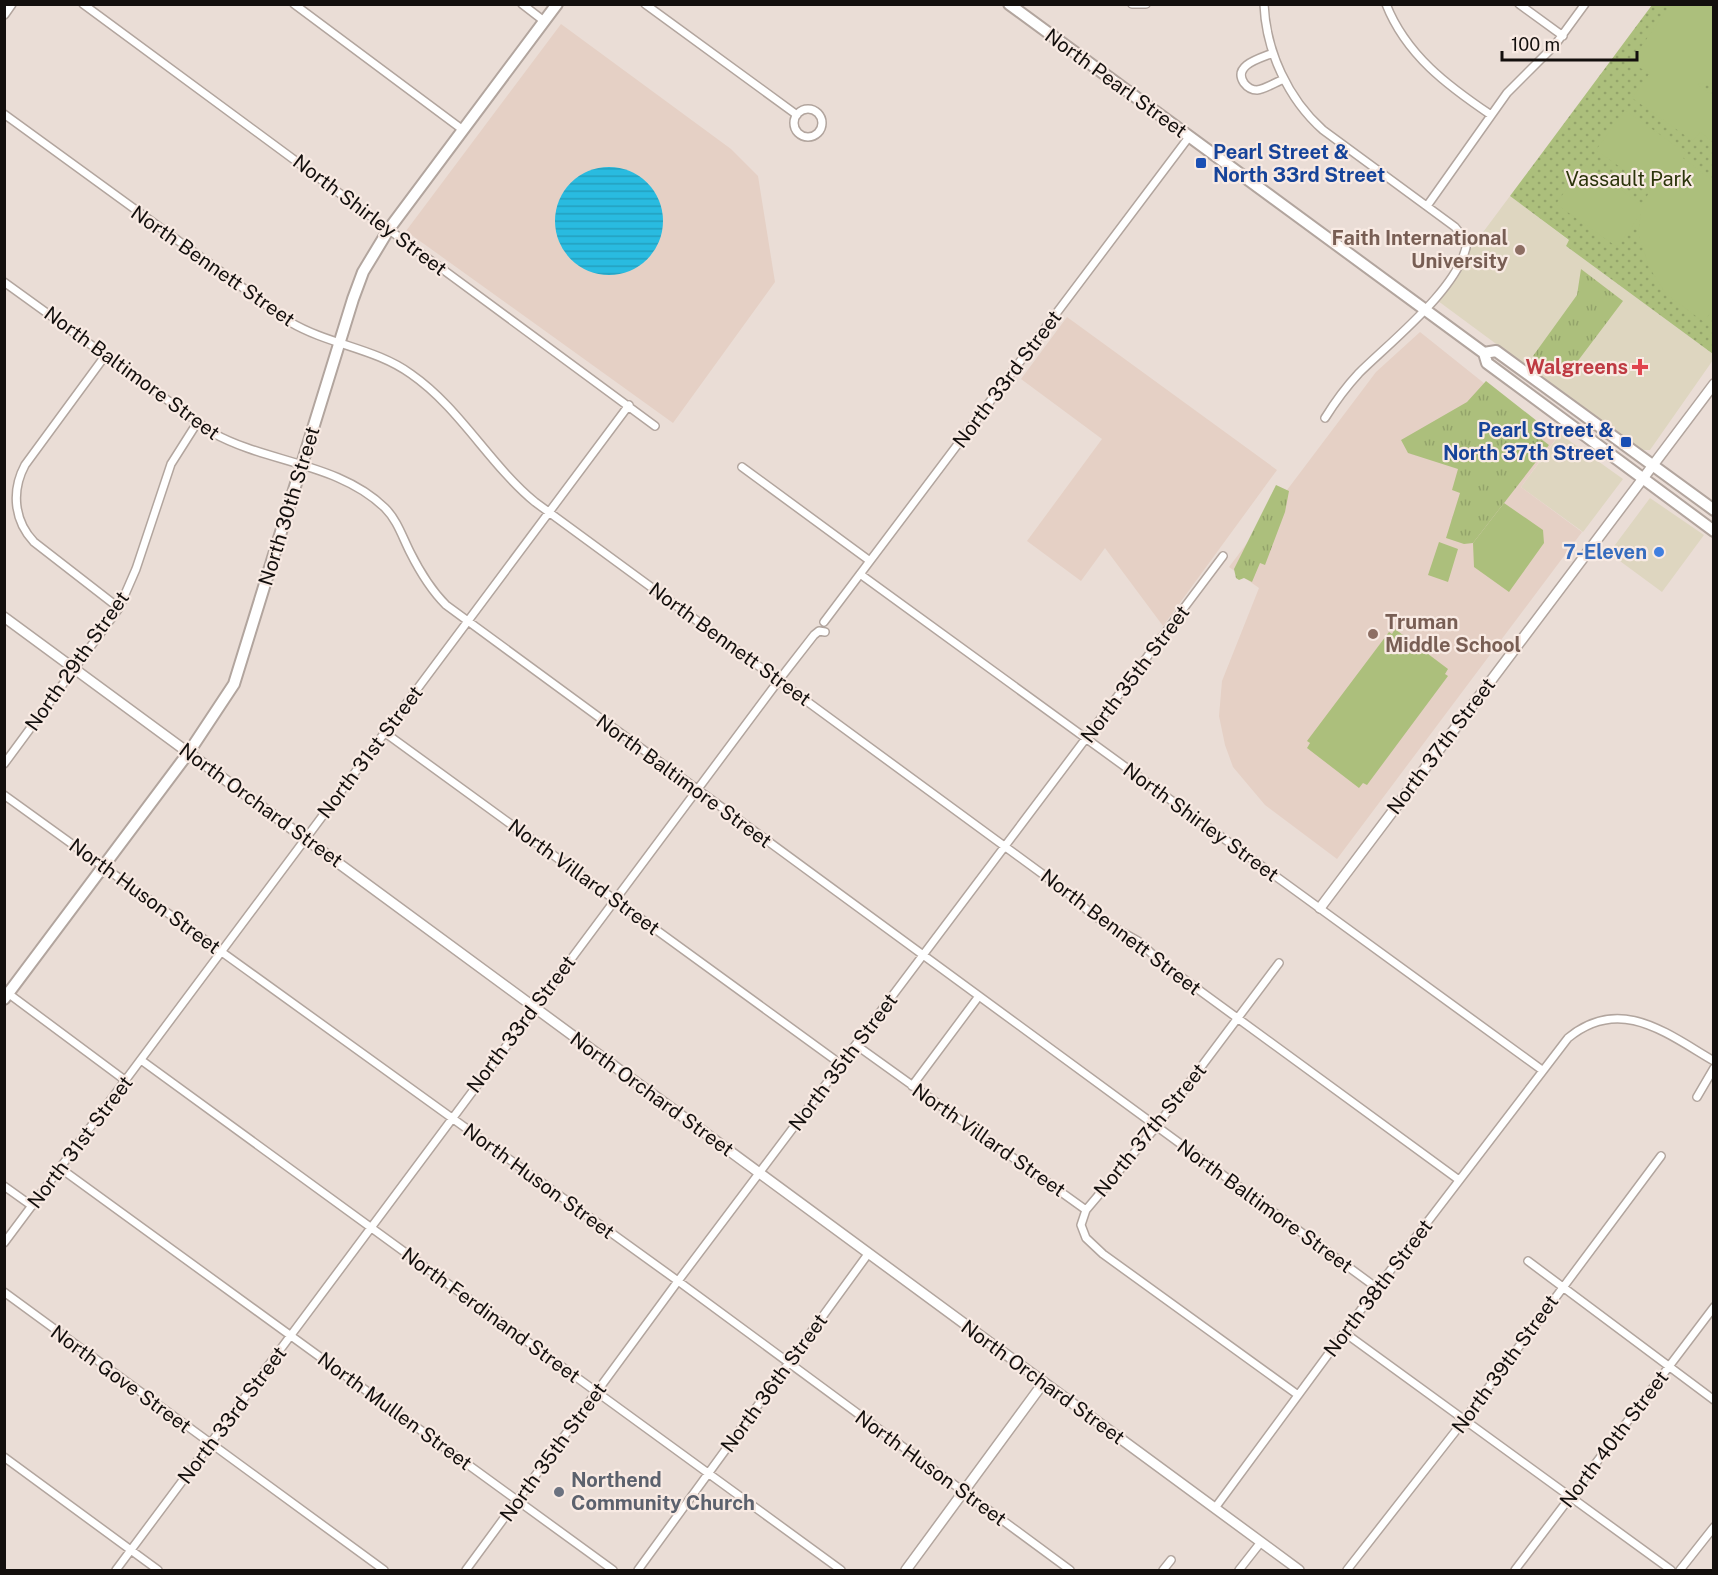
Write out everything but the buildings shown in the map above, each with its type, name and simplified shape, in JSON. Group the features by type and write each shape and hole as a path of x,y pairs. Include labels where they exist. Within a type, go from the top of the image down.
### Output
{"main road":[{"name":"North 30th Street","path":"6,995 189,752 234,684 359,282 388,230 557,4"},
{"name":"North Pearl Street","path":"1009,4 1484,353 1487,363 1713,531"},
{"name":"North Pearl Street","path":"1484,353 1496,351 1713,510"}],"street":[{"path":"4,14 11,4"},
{"name":"North Shirley Street","path":"83,4 655,426"},
{"path":"294,4 463,130"},
{"path":"522,4 544,21"},
{"path":"645,4 797,115"},
{"path":"1132,4 1146,4"},
{"path":"1264,4 1273,53 1284,79 1314,123 1426,206 1466,239 1463,258 1424,311 1359,374 1325,418"},
{"path":"1386,4 1401,36 1425,64 1457,92 1491,115"},
{"path":"1519,4 1563,36"},
{"path":"1426,206 1491,115 1520,79 1563,36 1586,4"},
{"path":"1273,53 1246,64 1242,72 1242,81 1248,88 1257,90 1284,79"},
{"path":"804,109 817,111 822,119 820,131 808,137 800,134 794,123 797,115 804,109"},
{"name":"North Bennett Street","path":"4,114 282,317 309,332 391,361 427,386 516,484 549,512 1067,892 1094,916 1138,941 1162,963 1459,1180"},
{"name":"North 33rd Street","path":"824,622 1190,137"},
{"name":"North Baltimore Street","path":"4,282 197,423 237,446 349,482 376,500 394,519 433,592 468,622 1377,1288"},
{"path":"105,356 25,465 18,482 16,506 25,533 34,543 119,608"},
{"name":"North 37th Street","path":"1320,908 1713,384"},
{"name":"North 31st Street","path":"4,1244 628,405"},
{"name":"North 29th Street","path":"4,764 76,670 119,608 136,569 171,464 197,423"},
{"path":"742,467 870,561"},
{"name":"North 35th Street","path":"466,1570 678,1281 1223,556"},
{"name":"North Shirley Street","path":"860,574 1542,1070"},
{"name":"North Orchard Street","path":"4,617 1299,1570"},
{"name":"North 33rd Street","path":"116,1570 779,680 814,635 819,631 825,632"},
{"name":"North Villard Street","path":"384,732 842,1065"},
{"name":"North Huson Street","path":"4,795 678,1281 1070,1570"},
{"name":"North 37th Street","path":"1086,1210 1156,1127 1279,963"},
{"path":"6,995 126,1081"},
{"path":"912,1086 978,996"},
{"name":"North 38th Street","path":"1215,1508 1377,1288 1542,1070 1577,1031 1602,1019 1635,1020 1660,1029 1713,1061"},
{"name":"North Villard Street","path":"856,1045 1086,1210 1081,1228 1092,1244 1298,1395"},
{"name":"North Ferdinand Street","path":"141,1060 841,1570"},
{"path":"1696,1097 1713,1068"},
{"name":"North 39th Street","path":"1347,1570 1465,1419 1661,1156"},
{"name":"North Mullen Street","path":"60,1168 613,1570"},
{"path":"4,1186 32,1206"},
{"name":"North 36th Street","path":"638,1570 868,1254"},
{"path":"1528,1261 1713,1400"},
{"name":"North Gove Street","path":"4,1292 384,1570"},
{"name":"North 40th Street","path":"1515,1570 1713,1307"},
{"path":"1346,1333 1671,1570"},
{"path":"906,1570 1044,1382"},
{"path":"4,1456 158,1570"},
{"path":"1680,1570 1713,1527"},
{"path":"1239,1570 1261,1542"},
{"path":"1163,1570 1171,1560"}],"shaded area":[{"path":"561,24 731,149 758,176 775,282 673,423 406,231"},
{"path":"1510,196 1570,241 1566,246 1713,354 1713,360 1650,450 1640,450 1434,298"},
{"path":"1067,317 1277,470 1163,626 1105,548 1081,581 1027,541 1102,439 1021,379"},
{"name":"Truman Middle School","path":"1420,332 1555,440 1521,487 1582,532 1337,859 1265,805 1233,767 1225,745 1219,716 1222,681 1259,588 1229,567 1376,372"},
{"path":"1560,434 1623,479 1583,532 1521,487"},
{"path":"1650,498 1704,535 1662,592 1609,553"}],"green space":[{"name":"Vassault Park","path":"1652,5 1713,5 1713,354 1566,246 1569,240 1510,196"},
{"path":"1670,5 1713,5 1713,83 1697,84 1713,96 1713,142 1700,132 1693,141 1632,98 1650,73 1630,63"},
{"path":"1625,110 1686,153 1683,158 1713,181 1713,309 1704,322 1666,294 1649,267 1638,233 1641,214 1617,247 1556,204 1584,164 1642,205 1651,189 1596,150"},
{"path":"1581,269 1623,301 1565,378 1533,356 1577,295"},
{"path":"1486,381 1542,425 1536,435 1549,445 1473,543 1464,544 1446,538 1460,493 1452,490 1458,469 1408,453 1401,440 1467,402"},
{"path":"1276,485 1289,491 1285,512 1265,565 1260,563 1252,582 1244,578 1239,580 1236,578 1234,569"},
{"path":"1504,503 1543,530 1544,543 1509,592 1474,567 1473,543"},
{"path":"1439,542 1458,549 1448,582 1428,575"},
{"path":"1395,629 1448,669 1445,674 1448,676 1367,785 1363,783 1359,788 1307,748 1310,743 1307,741 1389,632 1392,634"}],"water":[{"path":"609,167 630,171 647,183 659,200 663,221 659,242 647,259 630,271 609,275 588,271 571,259 559,242 555,221 559,200 571,183 588,171"}],"place":[{"name":"Pearl Street & North 33rd Street","path":"1201,163"},
{"name":"Faith International University","path":"1520,250"},
{"name":"Walgreens","path":"1640,367"},
{"name":"Pearl Street & North 37th Street","path":"1626,442"},
{"name":"7-Eleven","path":"1659,552"},
{"name":"Truman Middle School","path":"1373,634"},
{"name":"Northend Community Church","path":"559,1492"}]}
